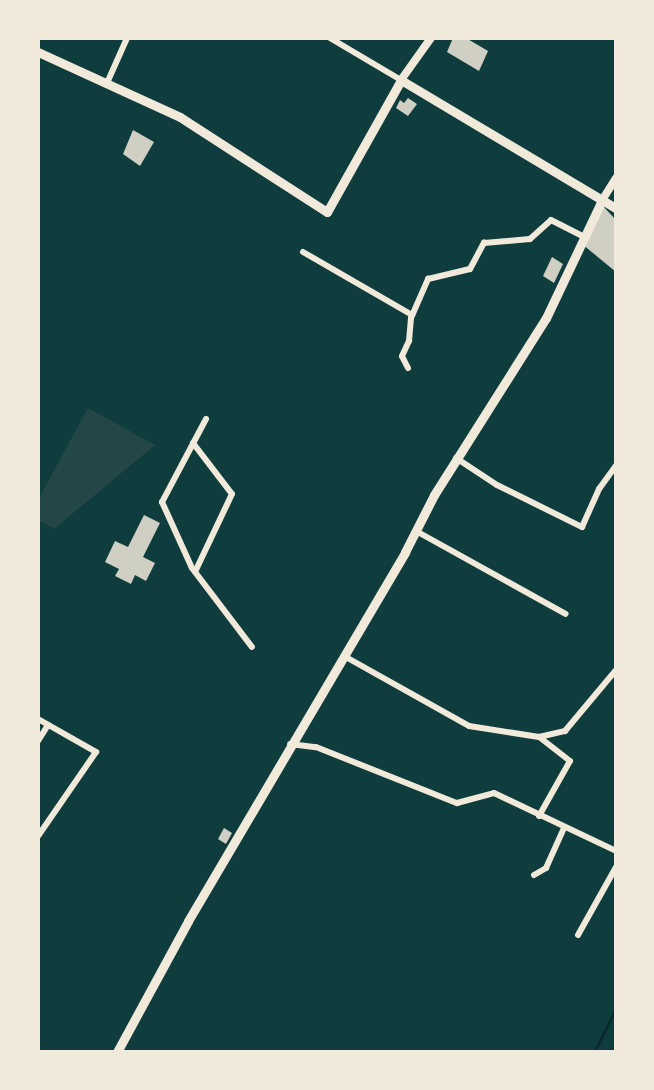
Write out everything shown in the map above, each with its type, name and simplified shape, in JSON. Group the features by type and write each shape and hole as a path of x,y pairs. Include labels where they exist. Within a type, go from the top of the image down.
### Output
{"main road":[{"path":"38,52 180,117 327,212 401,80 601,202 616,208"},
{"path":"120,1051 289,744 344,656 456,458 546,318 601,202"}],"street":[{"path":"107,83 127,38"},
{"path":"330,38 401,80 431,38"},
{"path":"601,202 616,178"},
{"path":"408,368 402,356 409,341 412,315 428,279 470,269 484,243 530,239 551,220 584,237"},
{"path":"303,252 412,315"},
{"path":"206,419 162,502 195,572 252,647"},
{"path":"193,443 232,494 195,572"},
{"path":"456,458 497,485 582,527 599,489 616,466"},
{"path":"416,531 566,614"},
{"path":"344,656 469,726 539,737 565,731 616,670"},
{"path":"38,719 96,752 38,836"},
{"path":"38,741 48,725"},
{"path":"539,737 570,761 539,816"},
{"path":"289,744 316,747 457,803 494,793 616,851"},
{"path":"534,875 546,868 564,828"},
{"path":"578,935 616,867"}],"shaded area":[{"path":"88,408 155,445 54,529 38,520 38,500"}],"building":[{"path":"453,38 466,38 488,51 479,71 447,52"},
{"path":"408,98 417,104 408,116 396,108 400,100 404,103"},
{"path":"133,130 154,142 140,166 123,154"},
{"path":"602,205 616,220 616,272 582,244"},
{"path":"552,257 563,264 554,283 543,276"},
{"path":"144,515 160,523 143,557 155,563 146,581 135,575 131,584 115,576 119,569 105,562 115,541 128,547"},
{"path":"224,828 232,833 226,844 218,839"}],"waterway":[{"path":"594,1052 616,1008"}]}
